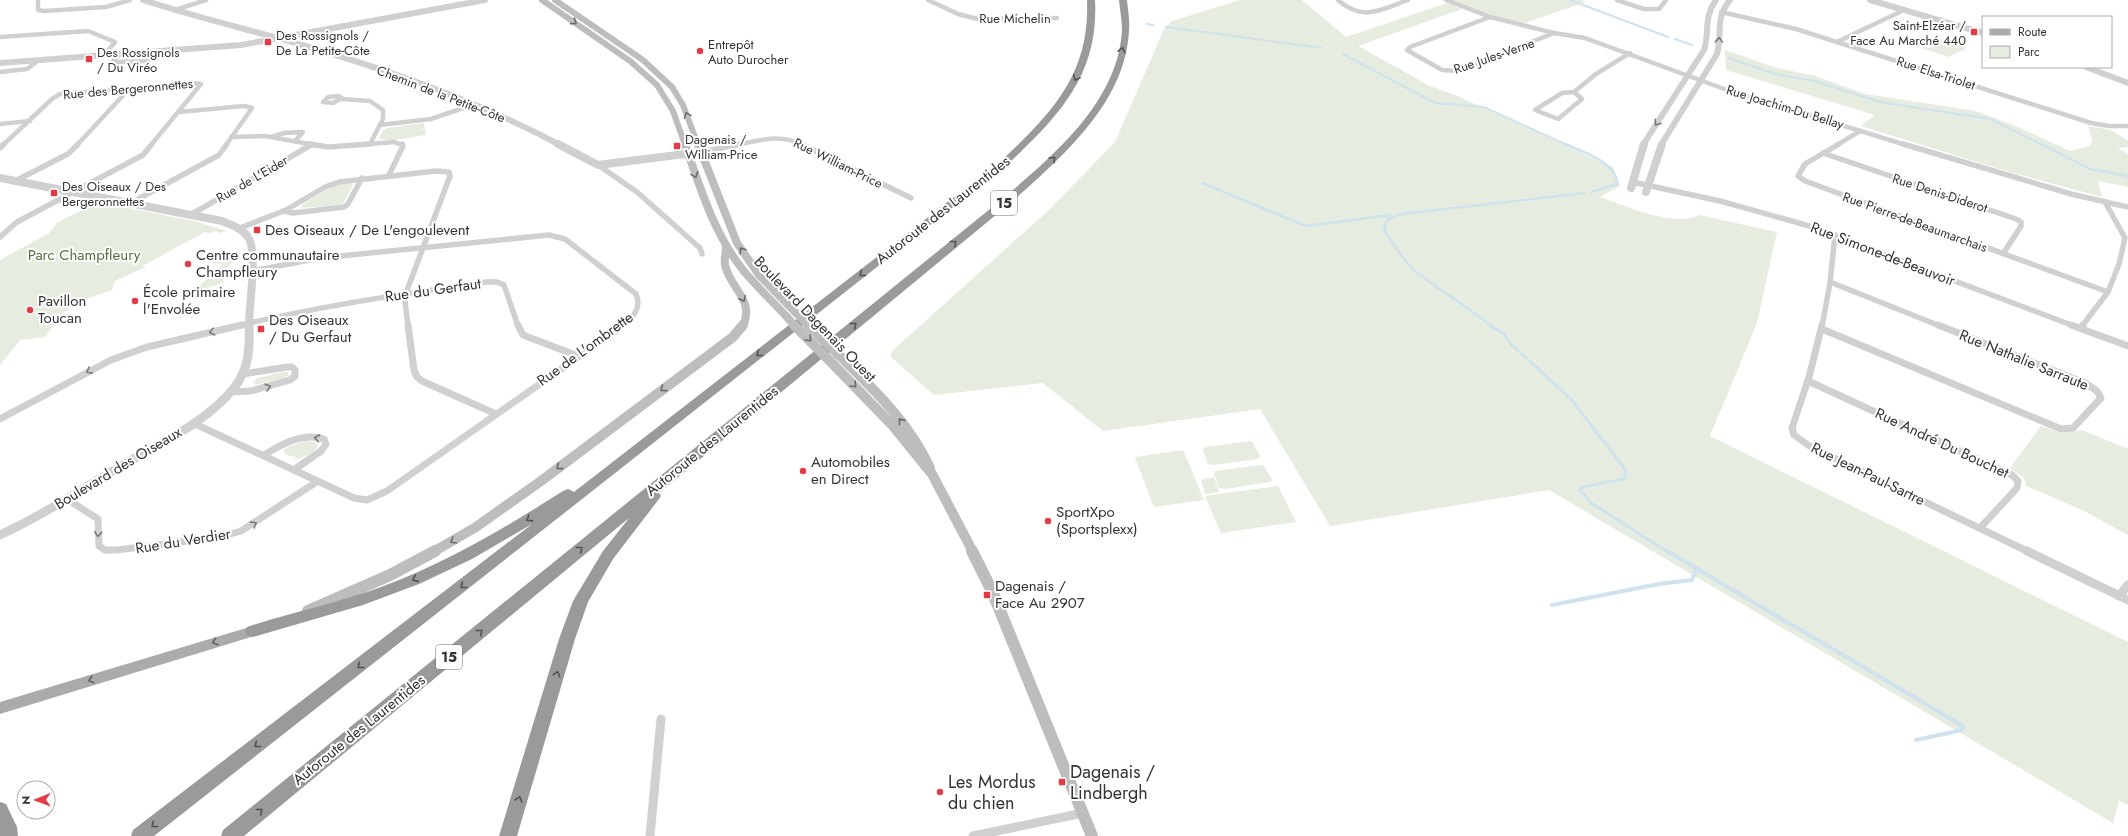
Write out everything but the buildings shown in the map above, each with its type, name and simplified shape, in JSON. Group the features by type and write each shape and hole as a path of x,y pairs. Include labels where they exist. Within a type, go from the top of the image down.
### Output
{"highway":[{"name":"Autoroute des Laurentides","path":"654,435 982,181 1033,135 1061,102 1080,69 1091,34 1091,0"},
{"name":"Autoroute des Laurentides","path":"230,836 1010,198 1059,154 1095,109 1113,78 1121,54 1124,35 1123,0"},
{"name":"15","path":"140,836 505,554 654,435"},
{"path":"253,631 358,601 410,581 455,561 541,512 654,435"},
{"path":"508,836 569,633 581,601 608,555 668,478"},
{"path":"0,810 8,827 9,836"}],"main road":[{"name":"Boulevard Dagenais Ouest","path":"542,0 630,61 650,77 671,106 710,215 726,246 743,270 834,357 878,395 907,429 924,452 932,474 960,524 992,591 1092,836"},
{"name":"Boulevard Dagenais Ouest","path":"558,1 643,60 666,80 683,105 724,214 737,243 781,305"},
{"path":"0,708 253,631 357,591 450,543 520,496 733,337 744,324 747,312 744,302 725,265 726,246"}],"street":[{"path":"38,0 38,10 42,11 106,7 130,0"},
{"name":"Chemin de la Petite-Côte","path":"143,0 279,38 409,80 544,135 598,164 631,188 666,216 700,248 702,254"},
{"path":"175,10 206,0"},
{"path":"0,63 237,45 485,0"},
{"name":"Rue Michelin","path":"928,0 958,14 975,18 998,20 1057,18"},
{"path":"1338,0 1347,9 1360,14 1408,0"},
{"name":"Rue Joachim-Du Bellay","path":"1446,0 1490,17 1554,33 1585,38 1630,53 1701,80 1860,131 2005,175 2105,202 2128,206"},
{"path":"1616,0 1651,10 1659,9 1666,0"},
{"path":"1632,185 1644,143 1705,48 1707,35 1706,17 1716,0"},
{"path":"1647,189 1659,148 1719,48 1720,35 1718,23 1721,12 1730,0"},
{"path":"1870,0 1982,33"},
{"path":"1882,0 1982,30"},
{"path":"1837,42 1904,10"},
{"name":"Rue Elsa-Triolet","path":"1721,12 1767,21 2091,123 2109,126 2128,126"},
{"name":"Rue Jules-Verne","path":"1490,17 1410,47 1407,50 1442,70 1458,71 1554,33"},
{"path":"0,37 90,31 115,42 104,55"},
{"path":"120,54 112,62 155,60 162,57 168,50"},
{"path":"1574,92 1582,99 1558,119 1535,110 1562,93 1574,92 1596,74 1630,53"},
{"path":"0,72 25,70 39,60"},
{"path":"2089,68 2128,83"},
{"path":"2100,68 2128,79"},
{"name":"Rue des Bergeronnettes","path":"0,148 52,99 60,94 200,83 200,86 143,155 17,222 0,237"},
{"path":"15,181 68,154 130,88"},
{"path":"342,99 364,100 378,104 384,113 380,125 370,144"},
{"path":"380,125 431,119 472,105"},
{"path":"131,203 215,157 231,137 251,107 179,112"},
{"path":"0,124 30,121"},
{"name":"Rue Pierre-de-Beaumarchais","path":"1860,131 1805,164 1798,175 1800,178 1850,199 2108,292"},
{"path":"272,137 281,133 303,132 295,141"},
{"path":"231,137 258,135 330,147 396,142 403,144 390,175"},
{"name":"Rue William-Price","path":"598,164 688,154 770,138 791,139 911,198"},
{"name":"Rue de L'Eider","path":"192,214 311,145"},
{"name":"Rue Denis-Diderot","path":"1823,153 2016,218 2021,222 2021,226 2003,254"},
{"path":"240,228 282,211 330,186 362,178 390,175 441,170 451,174 406,293 405,302 414,370 417,377 428,384 496,414"},
{"name":"Boulevard des Oiseaux","path":"0,178 222,221 240,228 249,237 253,244 249,354 243,374 230,392 193,423 31,520 0,535"},
{"path":"282,211 293,213 344,207 348,204 362,178"},
{"name":"Rue Simone-de-Beauvoir","path":"1632,185 1745,208 1835,235 2128,346"},
{"path":"2080,328 2108,292 2120,264 2125,238 2105,202"},
{"name":"Rue de L'ombrette","path":"193,423 357,499 374,498 630,320 638,309 640,302 632,290 565,240 556,236 542,235 311,259 252,271"},
{"name":"Rue Jean-Paul-Sartre","path":"1835,235 1830,282 1822,329 1808,381 1792,428 1792,432 1796,437 1811,447 2128,600"},
{"name":"Rue du Gerfaut","path":"0,419 127,353 161,343 250,323 406,293 490,282 502,283 505,286 522,333 578,356"},
{"name":"Rue Nathalie Sarraute","path":"1822,329 2061,429 2073,428 2101,398 2097,391 2085,383 1830,282"},
{"path":"230,392 251,391 286,381 294,378 295,370 292,367 287,367 243,374"},
{"name":"Rue André Du Bouchet","path":"1808,381 2000,468 2016,478 2019,483 2017,488 1980,528"},
{"path":"264,455 283,444 303,438 314,436 324,439 326,444 321,451 295,469"},
{"name":"Rue du Verdier","path":"67,499 98,519 99,546 105,550 117,550 216,537 241,531 256,523 318,481"},
{"path":"2119,596 2128,585"},
{"path":"650,836 660,719"},
{"path":"973,836 1083,813"}],"green space":[{"path":"1240,0 1302,0 1346,37 1447,3 1462,9 1358,46 1430,86 1455,95 1613,167 1620,186 1600,197 1636,210 1663,217 1676,219 1699,215 1777,232 1757,323 1710,436 2128,642 2128,805 2119,801 2113,823 1549,490 1330,526 1260,409 1103,431 1043,383 934,395 891,357 892,351 1051,208 1115,142 1164,29 1172,21"},
{"path":"1446,0 1581,0 1586,2 1519,25"},
{"path":"1939,39 1967,48 1948,57 1922,48 1931,48 1941,42 1937,40"},
{"path":"1725,50 1774,67 1815,76 1865,94 1976,111 2018,127 2070,151 2090,146 2092,140 2088,126 2111,130 2128,141 2128,147 2118,148 2128,154 2128,187 2098,181 2102,197 2003,170 1861,126 1875,115 1726,70"},
{"path":"424,123 426,135 395,140 383,140 379,138 383,130 387,128"},
{"path":"351,183 353,185 344,202 339,205 301,208 303,204 331,187"},
{"name":"Parc Champfleury","path":"97,202 198,222 226,231 221,233 215,231 210,233 205,232 142,266 146,267 115,281 112,290 74,303 68,311 64,312 45,337 20,340 0,365 0,260 49,233 57,223"},
{"path":"234,257 238,257 226,268 223,282 192,293 223,264 212,263 216,259 229,260"},
{"path":"288,372 289,375 285,378 255,385 253,383 257,378"},
{"path":"2041,426 2061,433 2082,430 2128,449 2128,535 2082,510 2026,486 2024,478 2010,468"},
{"path":"306,441 316,442 318,446 310,454 300,458 293,458 296,456 284,454 287,447"},
{"path":"1250,441 1253,443 1260,456 1258,459 1214,465 1208,464 1203,450 1206,447"},
{"path":"1183,450 1204,500 1154,507 1135,457"},
{"path":"1261,465 1264,466 1272,480 1270,482 1225,489 1219,488 1214,474 1216,471"},
{"path":"1214,477 1219,492 1205,494 1201,480"},
{"path":"1278,486 1296,522 1221,533 1205,496"}],"waterway":[{"path":"1570,0 1668,37"},
{"path":"1147,24 1153,25"},
{"path":"1166,27 1322,48"},
{"path":"1675,39 1692,45"},
{"path":"1343,54 1435,103 1484,107 1567,145"},
{"path":"1729,58 1775,74 1814,81 1880,102 1990,119 2042,144"},
{"path":"1565,144 1597,158 1611,169 1615,176 1617,184 1591,192"},
{"path":"2042,144 2090,169 2128,176"},
{"path":"1202,183 1306,226 1391,215"},
{"path":"1492,326 1416,272 1404,259 1384,230 1387,220 1401,214 1584,193"},
{"path":"1490,325 1504,334 1511,344 1571,399 1624,468 1626,473 1624,479 1582,487 1580,490 1591,503 1668,552"},
{"path":"1667,551 1963,726 1962,730 1916,740"},
{"path":"1552,605 1659,584 1692,580 1696,570"}],"place":[{"name":"Saint-Elzéar / Face Au Marché 440","path":"1974,32"},
{"name":"Des Rossignols / De La Petite-Côte","path":"268,42"},
{"name":"Entrepôt Auto Durocher","path":"700,51"},
{"name":"Des Rossignols / Du Viréo","path":"89,59"},
{"name":"Dagenais / William-Price","path":"677,146"},
{"name":"Des Oiseaux / Des Bergeronnettes","path":"54,193"},
{"name":"Des Oiseaux / De L'engoulevent","path":"257,230"},
{"name":"Centre communautaire Champfleury","path":"188,264"},
{"name":"École primaire l'Envolée","path":"135,301"},
{"name":"Pavillon Toucan","path":"30,310"},
{"name":"Des Oiseaux / Du Gerfaut","path":"261,329"},
{"name":"Automobiles en Direct","path":"803,471"},
{"name":"SportXpo (Sportsplexx)","path":"1048,521"},
{"name":"Dagenais / Face Au 2907","path":"987,595"},
{"name":"Dagenais / Lindbergh","path":"1062,782"},
{"name":"Les Mordus du chien","path":"940,792"}]}
